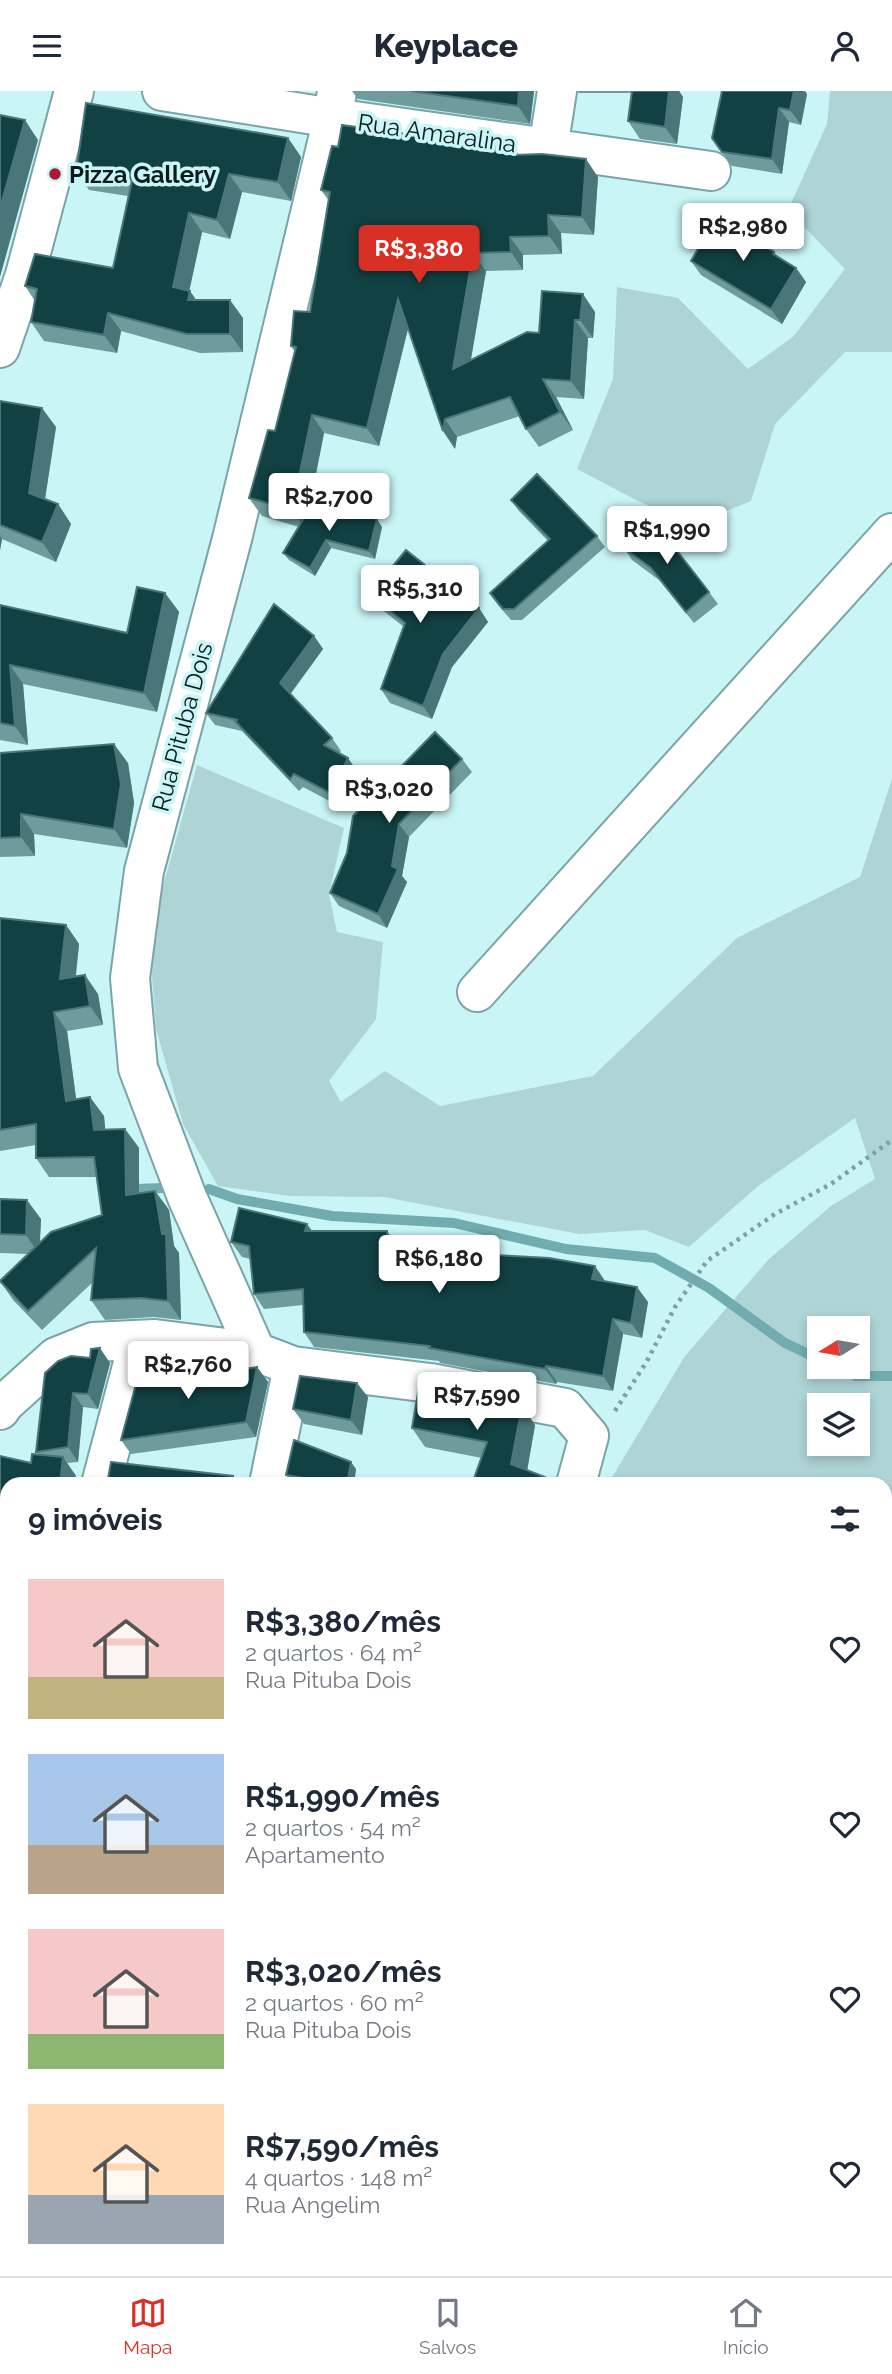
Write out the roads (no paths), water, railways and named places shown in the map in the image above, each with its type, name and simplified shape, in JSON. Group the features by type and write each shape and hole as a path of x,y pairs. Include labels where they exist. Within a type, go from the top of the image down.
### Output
{"street":[{"path":"0,348 25,275 74,91"},
{"name":"Rua Amaralina","path":"162,91 335,104 548,149 711,171"},
{"path":"548,149 557,91"},
{"name":"Rua Pituba Dois","path":"256,1352 187,1196 138,1068 130,978 144,871 232,539 335,104"},
{"path":"477,992 892,533"},
{"path":"0,1410 56,1357 93,1342 155,1339 256,1352 293,1366 430,1383 565,1408 589,1436 578,1477"},
{"path":"102,1477 139,1340"},
{"path":"270,1477 293,1366"}],"waterway":[{"path":"136,1189 163,1188"},
{"path":"209,1189 237,1199 332,1216 454,1223 566,1249 655,1258 709,1288 785,1343 807,1353"},
{"path":"870,1376 892,1376"}],"place":[{"name":"Pizza Gallery","path":"55,174"}]}
